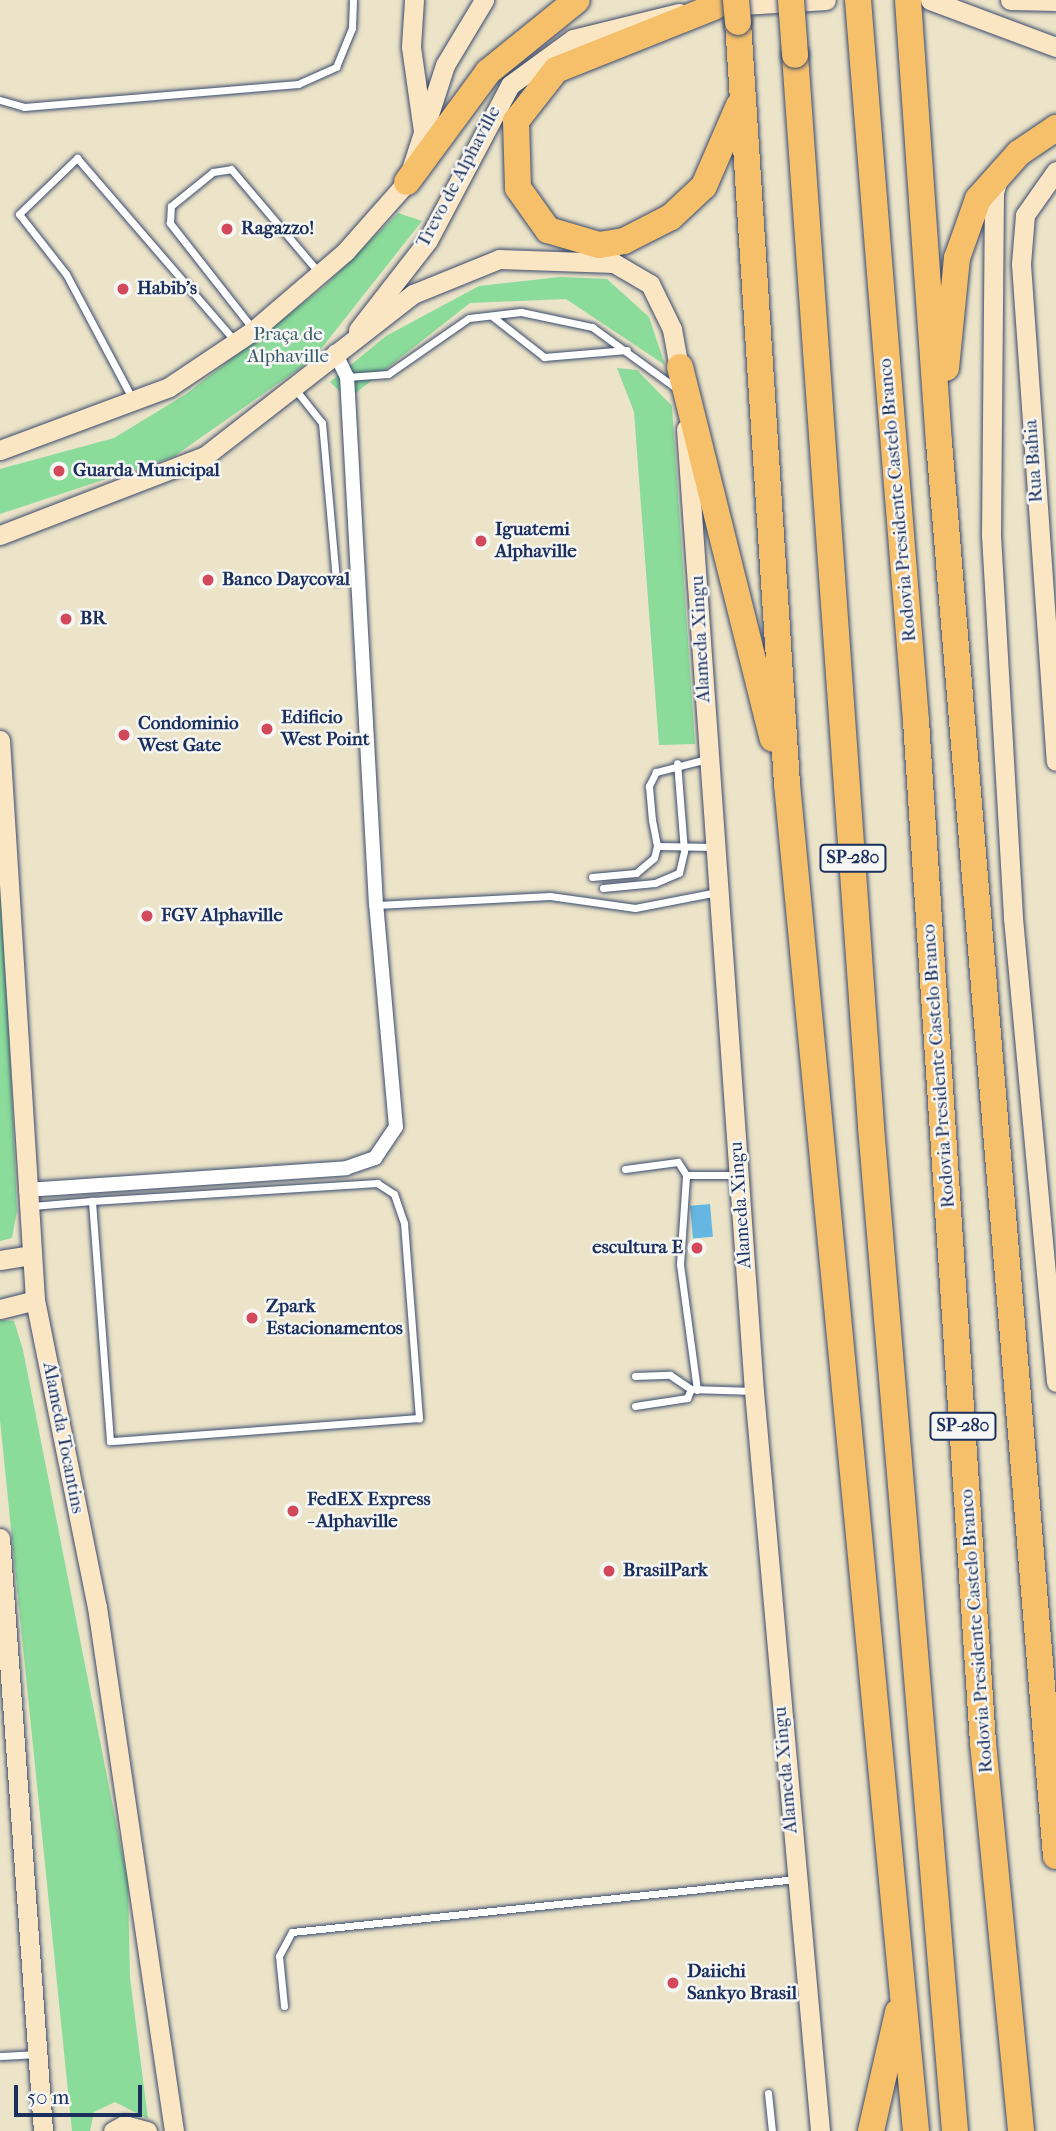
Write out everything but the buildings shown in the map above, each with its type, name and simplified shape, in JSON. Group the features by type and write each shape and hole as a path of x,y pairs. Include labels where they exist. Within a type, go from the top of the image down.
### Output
{"highway":[{"path":"413,176 488,72 577,0"},
{"name":"SP-280","path":"791,0 871,1127 955,2131"},
{"name":"Rodovia Presidente Castelo Branco","path":"858,0 916,721 983,1743 1021,2131"},
{"path":"908,0 939,442 1056,1856"},
{"path":"742,82 704,186 649,232 599,245 572,241 548,230 518,188 516,121 556,70 725,3 742,82 786,784 916,2131"},
{"path":"939,442 957,258 978,199 1002,169 1056,128"},
{"path":"681,380 786,784"},
{"path":"871,2131 904,1989"}],"main road":[{"path":"414,0 411,47 424,134"},
{"path":"0,450 135,403 236,343 320,274 413,176 445,65 484,0"},
{"name":"Trevo de Alphaville","path":"355,334 428,240 492,112 525,71 573,38 725,3 826,0"},
{"path":"930,0 1056,47"},
{"path":"1010,0 1056,1"},
{"path":"1002,169 994,192 990,535 1014,932 1050,1225 1056,1382"},
{"name":"Rua Bahia","path":"1056,171 1025,215 1021,264 1056,761"},
{"name":"Alameda Xingu","path":"355,334 444,277 499,259 614,263 650,284 664,305 681,380 754,1391 820,2131"},
{"path":"0,536 192,464 295,389 355,334"},
{"name":"Alameda Tocantins","path":"0,740 15,905 27,1198 35,1300 97,1607 174,2131"},
{"path":"0,1260 31,1255"},
{"path":"0,1309 35,1300"},
{"path":"0,1538 5,1695 44,2131"},
{"path":"113,2131 124,2125 147,2131"}],"street":[{"path":"27,1198 346,1168 375,1157 396,1127 376,905 347,377 335,352"}],"lane":[{"path":"0,100 24,107 298,84 336,67 352,27 353,0"},
{"path":"135,403 66,274 19,214 77,158 236,343"},
{"path":"254,330 170,223 171,206 213,172 231,169 320,274"},
{"path":"347,377 388,374 451,326 493,317 554,315 592,327 681,380"},
{"path":"493,317 544,358 627,350"},
{"path":"295,389 322,423 336,580"},
{"path":"592,877 636,873 654,858 657,846 649,786 656,772 677,763 707,758"},
{"path":"603,888 670,880 679,873 684,851 677,763"},
{"path":"657,846 684,851 714,848"},
{"path":"376,905 550,896 635,908 717,892"},
{"path":"625,1169 677,1162 686,1175 680,1264 694,1390 687,1398 635,1406"},
{"path":"686,1175 738,1175"},
{"path":"27,1198 92,1200 377,1183 394,1194 404,1223 419,1418 110,1441 92,1200"},
{"path":"635,1376 670,1375 694,1390 754,1391"},
{"path":"284,2006 279,1956 292,1932 796,1879"},
{"path":"0,2056 38,2053"},
{"path":"768,2093 772,2131"}],"green space":[{"name":"Praça de Alphaville","path":"398,213 422,221 313,359 173,457 0,514 0,469 114,438 186,394 324,287"},
{"path":"560,277 607,279 649,317 665,365 566,299 470,303 348,399 330,382 386,336 479,286"},
{"path":"617,368 637,370 672,406 695,744 659,745 634,412"},
{"path":"0,818 17,1211 12,1238 0,1241"},
{"path":"0,1320 14,1321 23,1350 128,1883 130,1978 148,2119 115,2102 94,2112 90,2131 72,2131 0,1420"}],"water":[{"path":"710,1204 713,1237 693,1239 690,1206"}],"place":[{"name":"Ragazzo!","path":"227,229"},
{"name":"Habib's","path":"123,289"},
{"name":"Guarda Municipal","path":"59,471"},
{"name":"Iguatemi Alphaville","path":"481,541"},
{"name":"Banco Daycoval","path":"208,580"},
{"name":"BR","path":"66,619"},
{"name":"Edificio West Point","path":"267,729"},
{"name":"Condominio West Gate","path":"124,735"},
{"name":"FGV Alphaville","path":"147,916"},
{"name":"escultura E","path":"697,1248"},
{"name":"Zpark Estacionamentos","path":"252,1318"},
{"name":"FedEX Express - Alphaville","path":"293,1511"},
{"name":"BrasilPark","path":"609,1571"},
{"name":"Daiichi Sankyo Brasil","path":"673,1983"}]}
